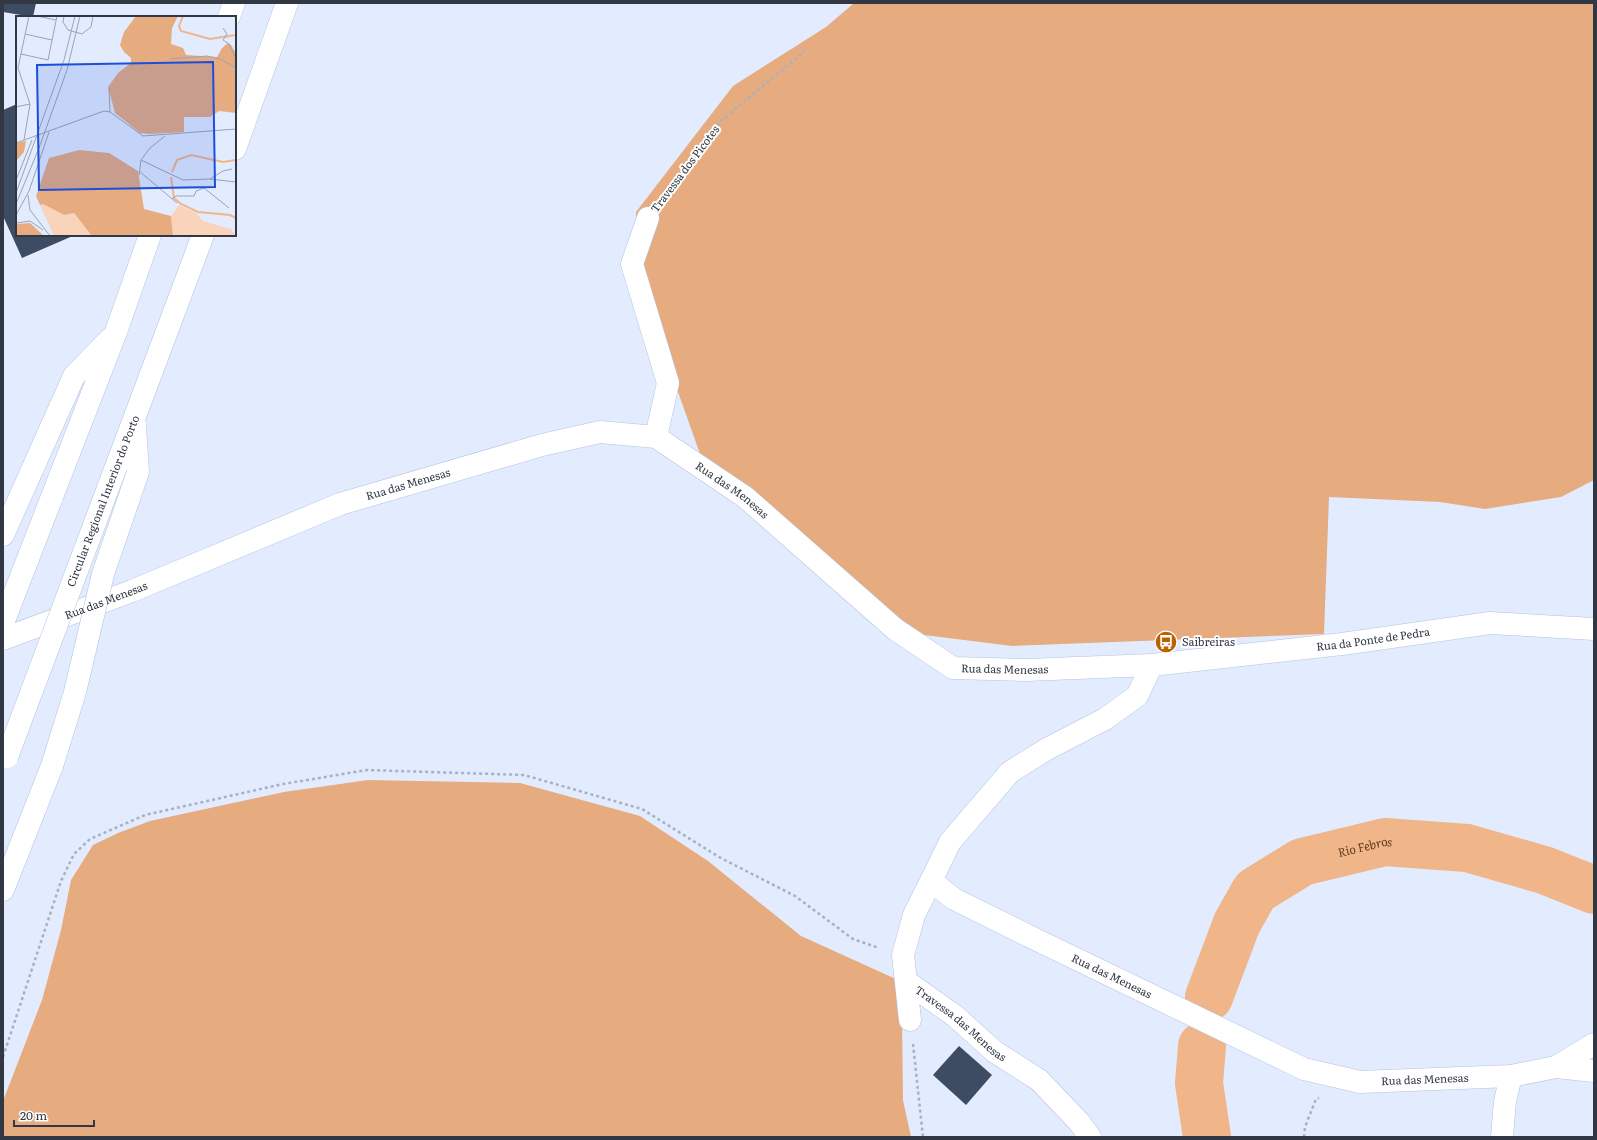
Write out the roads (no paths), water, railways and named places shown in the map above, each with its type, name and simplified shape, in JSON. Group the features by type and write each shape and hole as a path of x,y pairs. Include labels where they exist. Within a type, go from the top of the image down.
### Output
{"main road":[{"path":"228,16 234,3"},
{"path":"236,146 288,3"},
{"name":"Travessa dos Picotes","path":"648,218 632,264 668,382 656,437"},
{"path":"3,623 116,332 150,236"},
{"name":"Circular Regional Interior do Porto","path":"5,762 203,236"},
{"path":"3,535 74,376 116,332"},
{"path":"3,890 52,766 75,692 103,574 138,472 134,420"},
{"name":"Rua das Menesas","path":"3,638 132,591 340,504 542,445 600,432 656,437 746,497 895,629 953,668 1026,670 1152,664"},
{"name":"Rua da Ponte de Pedra","path":"1152,664 1342,644 1490,623 1594,629"},
{"path":"930,881 950,842 1010,772 1047,748 1105,719 1137,696 1152,664"},
{"name":"Rua das Menesas","path":"930,881 954,899 1304,1069 1360,1082 1511,1076 1556,1066"},
{"name":"Travessa das Menesas","path":"930,881 914,915 903,955 907,982 955,1016 995,1052 1039,1080 1079,1122 1090,1137"},
{"path":"907,982 910,1020"},
{"path":"1556,1066 1594,1044"},
{"path":"1556,1066 1594,1071"},
{"path":"1502,1137 1505,1101 1511,1076"}],"waterway":[{"name":"Rio Febros","path":"1209,997 1237,923 1255,891 1302,862 1385,842 1467,848 1544,870 1594,890"},
{"name":"Rio Febros","path":"1202,1046 1199,1083 1207,1137"}],"place":[{"name":"Saibreiras","path":"1166,642"}]}
